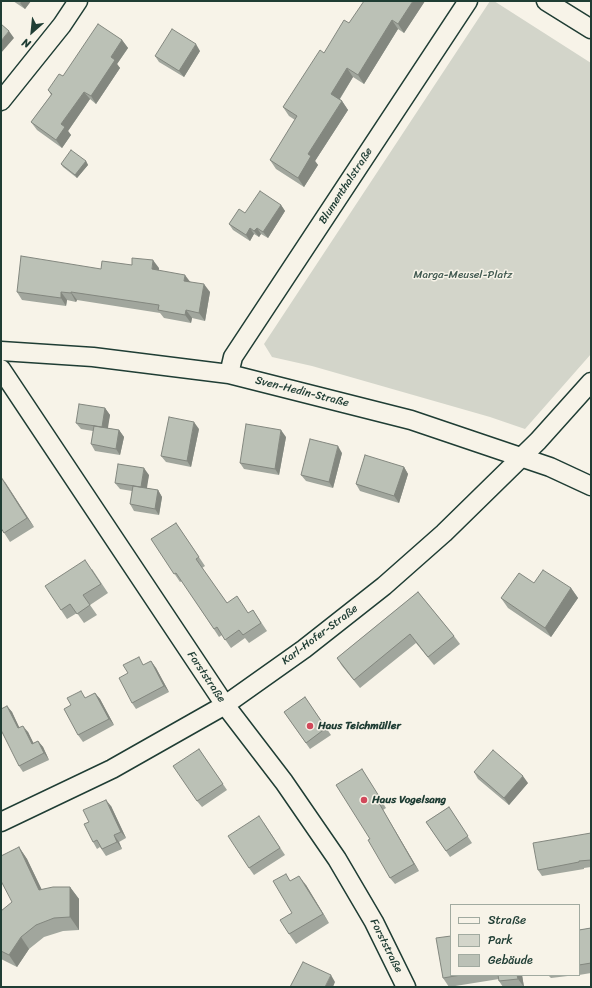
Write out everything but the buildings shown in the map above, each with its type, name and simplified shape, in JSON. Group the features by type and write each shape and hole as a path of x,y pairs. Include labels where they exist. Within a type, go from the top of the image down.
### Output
{"street":[{"path":"1,101 62,25 78,1"},
{"name":"Blumenthalstraße","path":"230,374 233,357 468,1"},
{"path":"546,1 591,30"},
{"name":"Sven-Hedin-Straße","path":"1,351 93,357 230,374 411,420 550,467 591,486"},
{"name":"Forststraße","path":"1,369 225,705 284,782 337,859 374,922 406,987"},
{"name":"Karl-Hofer-Straße","path":"1,822 112,769 225,705 304,649 384,586 444,533 538,441 591,382"}],"green space":[{"name":"Marga-Meusel-Platz","path":"490,1 494,1 591,63 591,354 525,429 490,417 312,366 272,357 264,344"}],"place":[{"name":"Haus Teichmüller","path":"310,726"},
{"name":"Haus Vogelsang","path":"364,800"}]}
